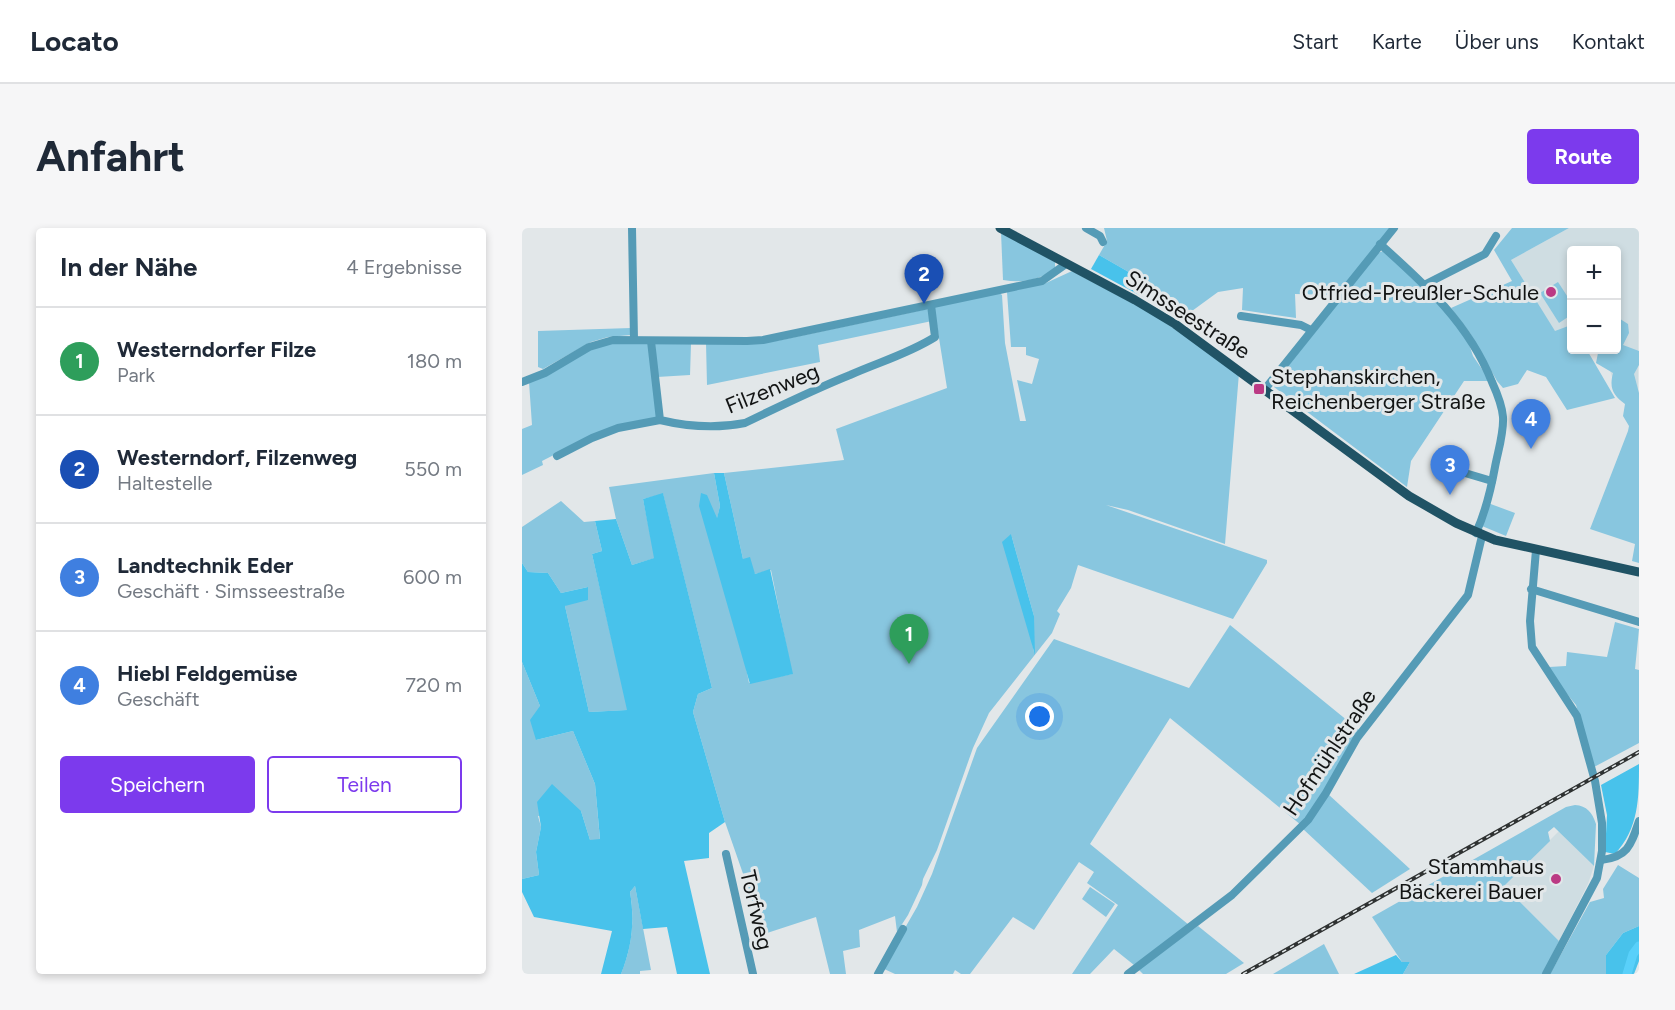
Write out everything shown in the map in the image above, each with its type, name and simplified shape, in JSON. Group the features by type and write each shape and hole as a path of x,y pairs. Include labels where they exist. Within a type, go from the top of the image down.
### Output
{"main road":[{"name":"Simsseestraße","path":"1000,228 1135,300 1175,324 1403,492 1434,511 1479,535 1639,572"}],"street":[{"path":"632,228 634,340"},
{"path":"1086,228 1100,236 1103,242"},
{"path":"1265,389 1394,228"},
{"path":"1426,284 1485,254 1496,236"},
{"name":"Hofmühlstraße","path":"1128,974 1232,895 1308,820 1357,738 1468,595 1502,426 1500,401 1485,364 1449,309 1426,284 1380,244"},
{"path":"522,381 545,373 597,344 613,340 763,340 1042,281 1066,264"},
{"name":"Filzenweg","path":"660,420 709,428 745,423 852,374 900,356 935,337 931,305"},
{"path":"1241,316 1301,325 1311,330"},
{"path":"557,456 618,428 660,420 651,341"},
{"path":"1438,465 1492,481"},
{"path":"1536,550 1531,589 1532,647 1577,716 1595,781 1602,823 1601,860 1593,887 1546,974"},
{"path":"1531,589 1639,622"},
{"path":"1601,860 1618,857 1626,851 1639,821"},
{"name":"Torfweg","path":"726,854 753,974"},
{"path":"879,974 903,929"}],"shaded area":[{"path":"1104,228 1391,228 1337,295 1295,294 1296,318 1242,310 1243,288 1218,292 1181,319 1141,296 1148,286 1141,279 1099,255 1107,241"},
{"path":"1512,228 1569,228 1511,260 1555,331 1567,326 1567,354 1589,354 1615,398 1567,410 1546,377 1527,370 1518,384 1503,388 1497,381 1470,333 1451,308 1512,281 1494,250"},
{"name":"Otfried-Preußler-Schule","path":"1569,228 1639,228 1638,393 1612,377 1605,354 1621,354 1621,246 1567,246 1567,327 1555,332 1511,260"},
{"path":"1001,232 1055,262 1055,268 1043,276 1030,280 1003,280"},
{"path":"1383,251 1434,296 1468,341 1473,356 1490,381 1464,381 1411,461 1407,487 1274,387 1275,380 1378,253"},
{"path":"1099,255 1141,279 1148,286 1141,296 1091,269"},
{"path":"1072,271 1153,314 1239,373 1225,544 1128,510 1106,505 1267,560 1267,563 1233,619 1078,565 1071,588 1057,611 1060,614 1052,633 989,713 973,748 937,850 908,915 897,932 895,916 859,930 860,947 843,951 846,974 830,974 816,917 764,934 725,822 693,712 698,694 712,688 663,494 643,499 655,558 632,565 616,519 609,487 714,473 720,506 717,519 749,683 792,674 771,570 755,574 743,559 724,473 844,460 836,429 947,388 934,307 998,292 1002,295 1005,343 1020,421 1026,421 1017,380 1032,384 1039,359 1026,355 1026,347 1011,347 1007,292 1046,283","holes":["1011,534 1034,616 1034,652"]},
{"path":"1558,282 1567,296 1567,318 1559,323 1540,293"},
{"path":"927,309 930,311 932,321 818,345 820,362 707,385 706,343 776,341"},
{"path":"1621,320 1628,324 1629,333 1623,345 1639,351 1639,365 1634,374 1639,393 1639,563 1632,561 1635,544 1590,529 1629,426 1623,416 1625,404 1615,394 1612,387 1613,373 1596,363 1598,354 1621,354"},
{"path":"631,328 631,335 608,337 591,342 543,369 538,367 538,331"},
{"path":"609,343 649,343 658,416 656,419 589,437 542,461 543,465 522,475 522,429 532,425 529,382 588,351"},
{"path":"691,343 690,375 657,377 655,344"},
{"path":"714,473 724,473 743,559 750,557 755,574 770,569 793,674 750,684 699,506 701,493 707,495 717,518 720,506"},
{"path":"663,493 712,688 698,694 693,712 725,822 709,833 709,858 684,861 710,974 677,974 667,927 643,929 635,886 630,892 632,924 630,944 621,974 601,974 612,931 534,917 522,892 522,879 539,875 536,852 541,827 537,802 552,784 581,811 590,840 600,839 595,784 573,731 536,740 530,720 540,706 522,662 522,563 528,572 548,573 561,593 588,587 588,600 565,606 589,712 627,710 592,554 602,551 595,521 616,519 632,565 654,558 643,499"},
{"path":"561,501 584,522 595,521 602,551 592,554 628,710 589,712 565,606 588,587 561,593 548,573 528,572 522,563 522,527"},
{"path":"1488,503 1515,513 1506,536 1482,526"},
{"path":"1011,534 1034,616 1035,655 1002,542"},
{"path":"1615,622 1639,629 1635,669 1639,670 1639,743 1594,767 1576,705 1550,673 1549,667 1566,666 1567,652 1607,657"},
{"path":"1230,625 1359,730 1322,796 1301,825 1170,718 1090,844 1189,925 1134,965 1114,949 1090,974 1072,974 1118,905 1087,883 1094,872 1079,862 1034,930 1013,917 970,974 961,974 955,970 953,974 895,974 882,968 917,907 932,874 977,748 1054,639 1189,688"},
{"path":"522,662 540,706 536,740 573,731 595,784 600,840 590,840 581,811 538,816 541,827 536,852 539,875 522,879"},
{"path":"1639,764 1638,801 1629,834 1615,854 1605,852 1607,815 1601,785"},
{"path":"1328,794 1410,869 1372,893 1303,829"},
{"path":"1575,805 1588,810 1596,824 1594,866 1554,827 1548,832 1550,841 1504,886 1559,941 1543,974 1403,974 1410,962 1402,962 1372,917 1566,807"},
{"path":"1559,831 1594,866 1588,884 1559,941 1504,886"},
{"path":"1618,865 1639,878 1639,926 1623,933 1606,955 1606,974 1550,974 1590,902 1604,898 1603,889"},
{"path":"635,886 651,970 640,971 640,974 621,974 630,944 632,913 630,892"},
{"path":"1090,887 1115,904 1106,917 1082,899"},
{"path":"1198,926 1244,963 1226,974 1143,974 1137,968"},
{"path":"1639,926 1639,961 1634,974 1606,974 1606,955 1623,933"},
{"path":"1324,944 1339,974 1273,974"},
{"path":"1396,955 1402,962 1410,962 1403,974 1354,974"}],"waterway":[{"path":"1627,974 1633,954 1639,946"}],"railway":[{"path":"1243,974 1639,752"}],"place":[{"name":"Otfried-Preußler-Schule","path":"1551,292"},
{"name":"Westerndorf, Filzenweg","path":"924,304"},
{"name":"Stephanskirchen, Reichenberger Straße","path":"1259,389"},
{"name":"Hiebl Feldgemüse","path":"1531,449"},
{"name":"Landtechnik Eder","path":"1450,495"},
{"name":"Westerndorfer Filze","path":"909,664"},
{"name":"Stammhaus Bäckerei Bauer","path":"1556,879"}]}
